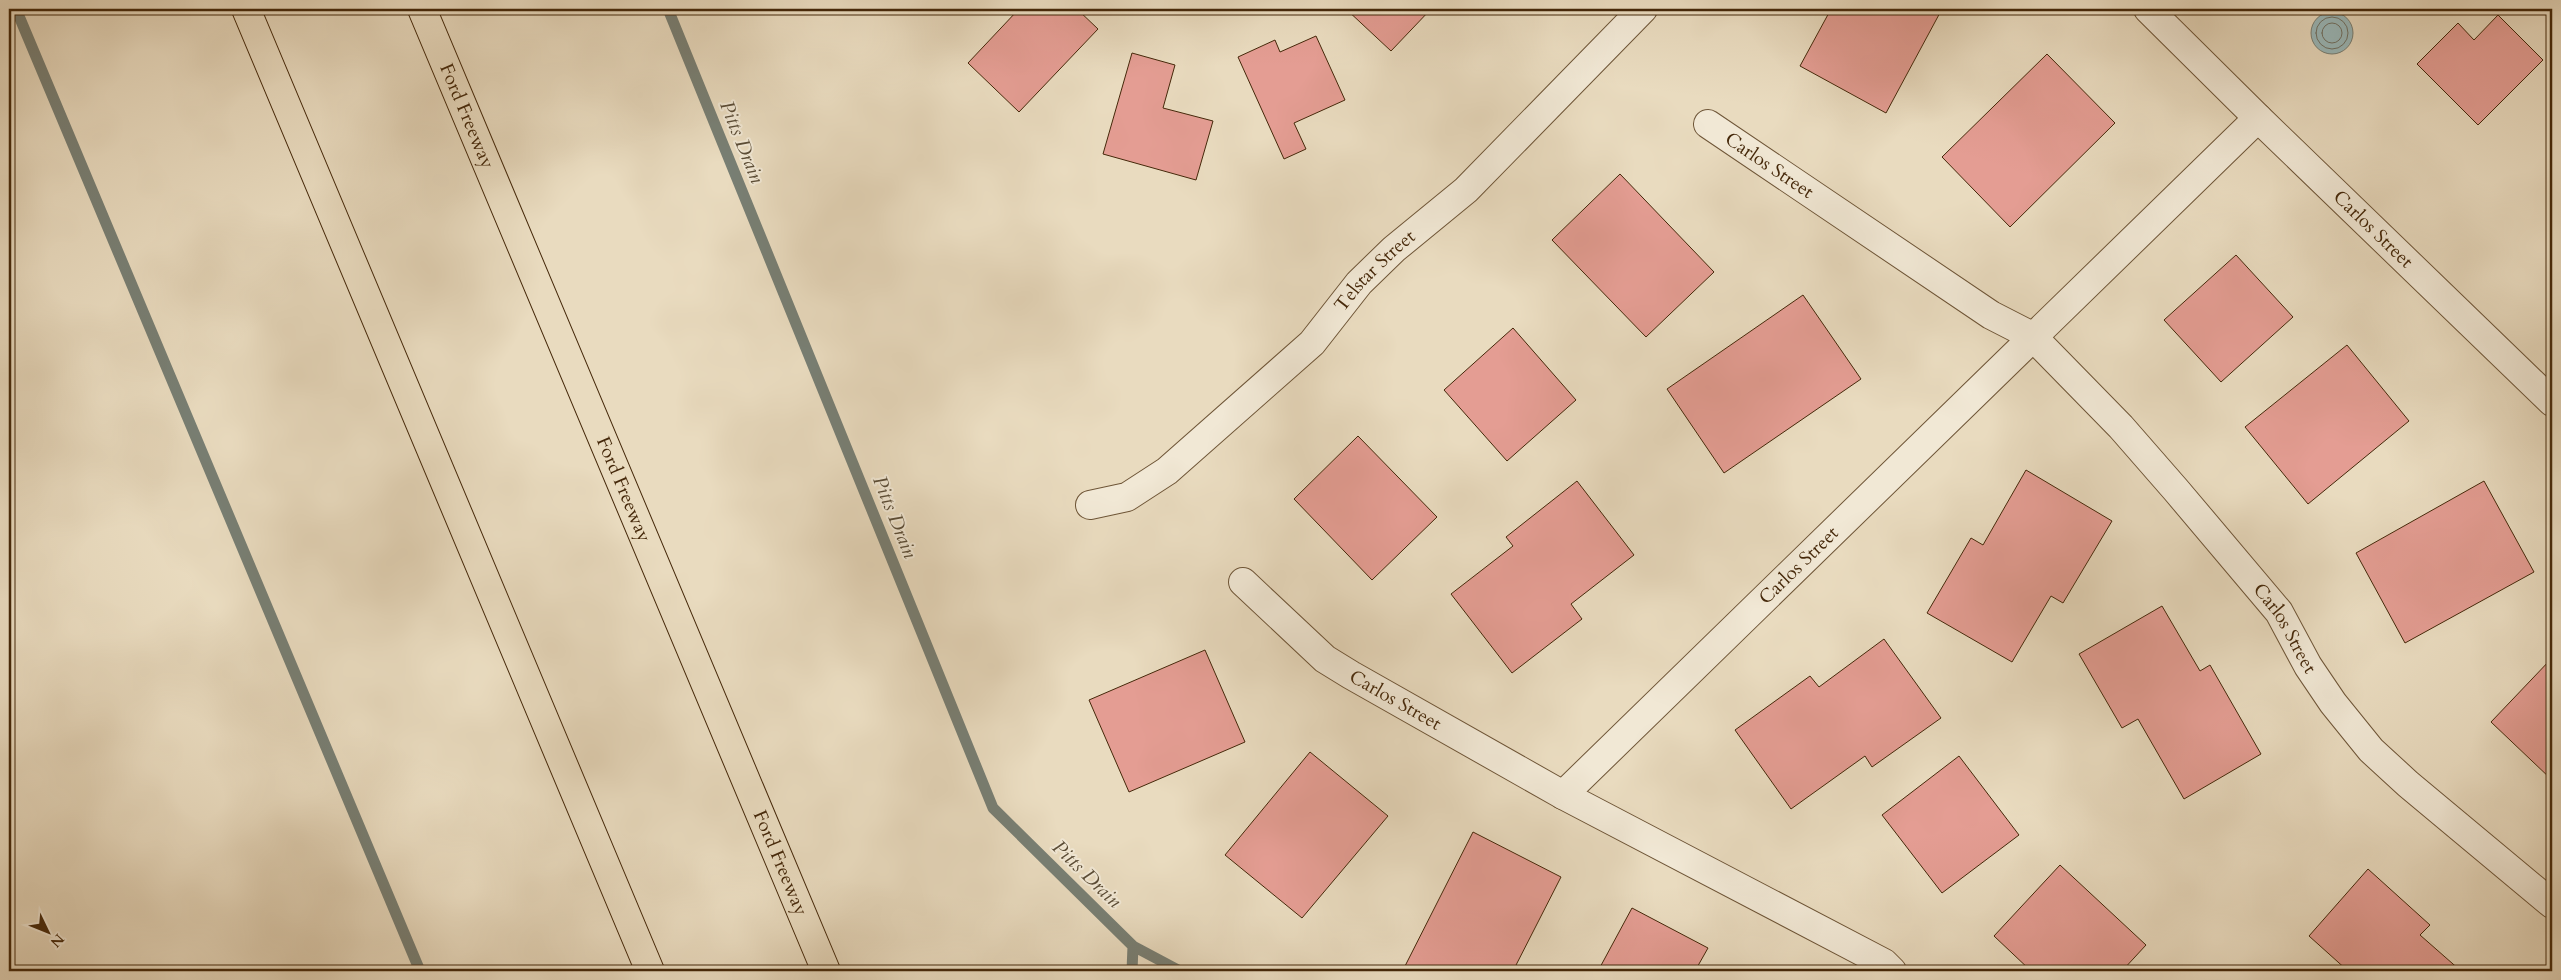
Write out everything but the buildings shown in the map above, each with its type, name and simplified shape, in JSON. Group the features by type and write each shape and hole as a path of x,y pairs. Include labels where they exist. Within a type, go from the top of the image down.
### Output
{"highway":[{"path":"246,9 650,971"},
{"name":"Ford Freeway","path":"422,9 826,971"}],"street":[{"name":"Telstar Street","path":"1090,505 1127,497 1167,471 1312,343 1359,283 1394,249 1466,190 1643,9"},
{"name":"Carlos Street","path":"2148,9 2552,402"},
{"name":"Carlos Street","path":"1563,794 2258,118"},
{"name":"Carlos Street","path":"1708,124 1991,315 2032,336 2121,427 2279,612 2308,666 2333,703 2371,750 2408,784 2552,904"},
{"name":"Carlos Street","path":"1243,582 1325,659 1563,794 1884,963 1892,971"}],"water":[{"path":"2328,12 2336,12 2347,18 2353,33 2347,48 2336,54 2328,54 2317,48 2311,37 2311,29 2317,18"}],"waterway":[{"path":"16,9 420,971"},
{"name":"Pitts Drain","path":"668,9 993,808 1133,946 1180,971"},
{"path":"1132,971 1133,946"}]}
